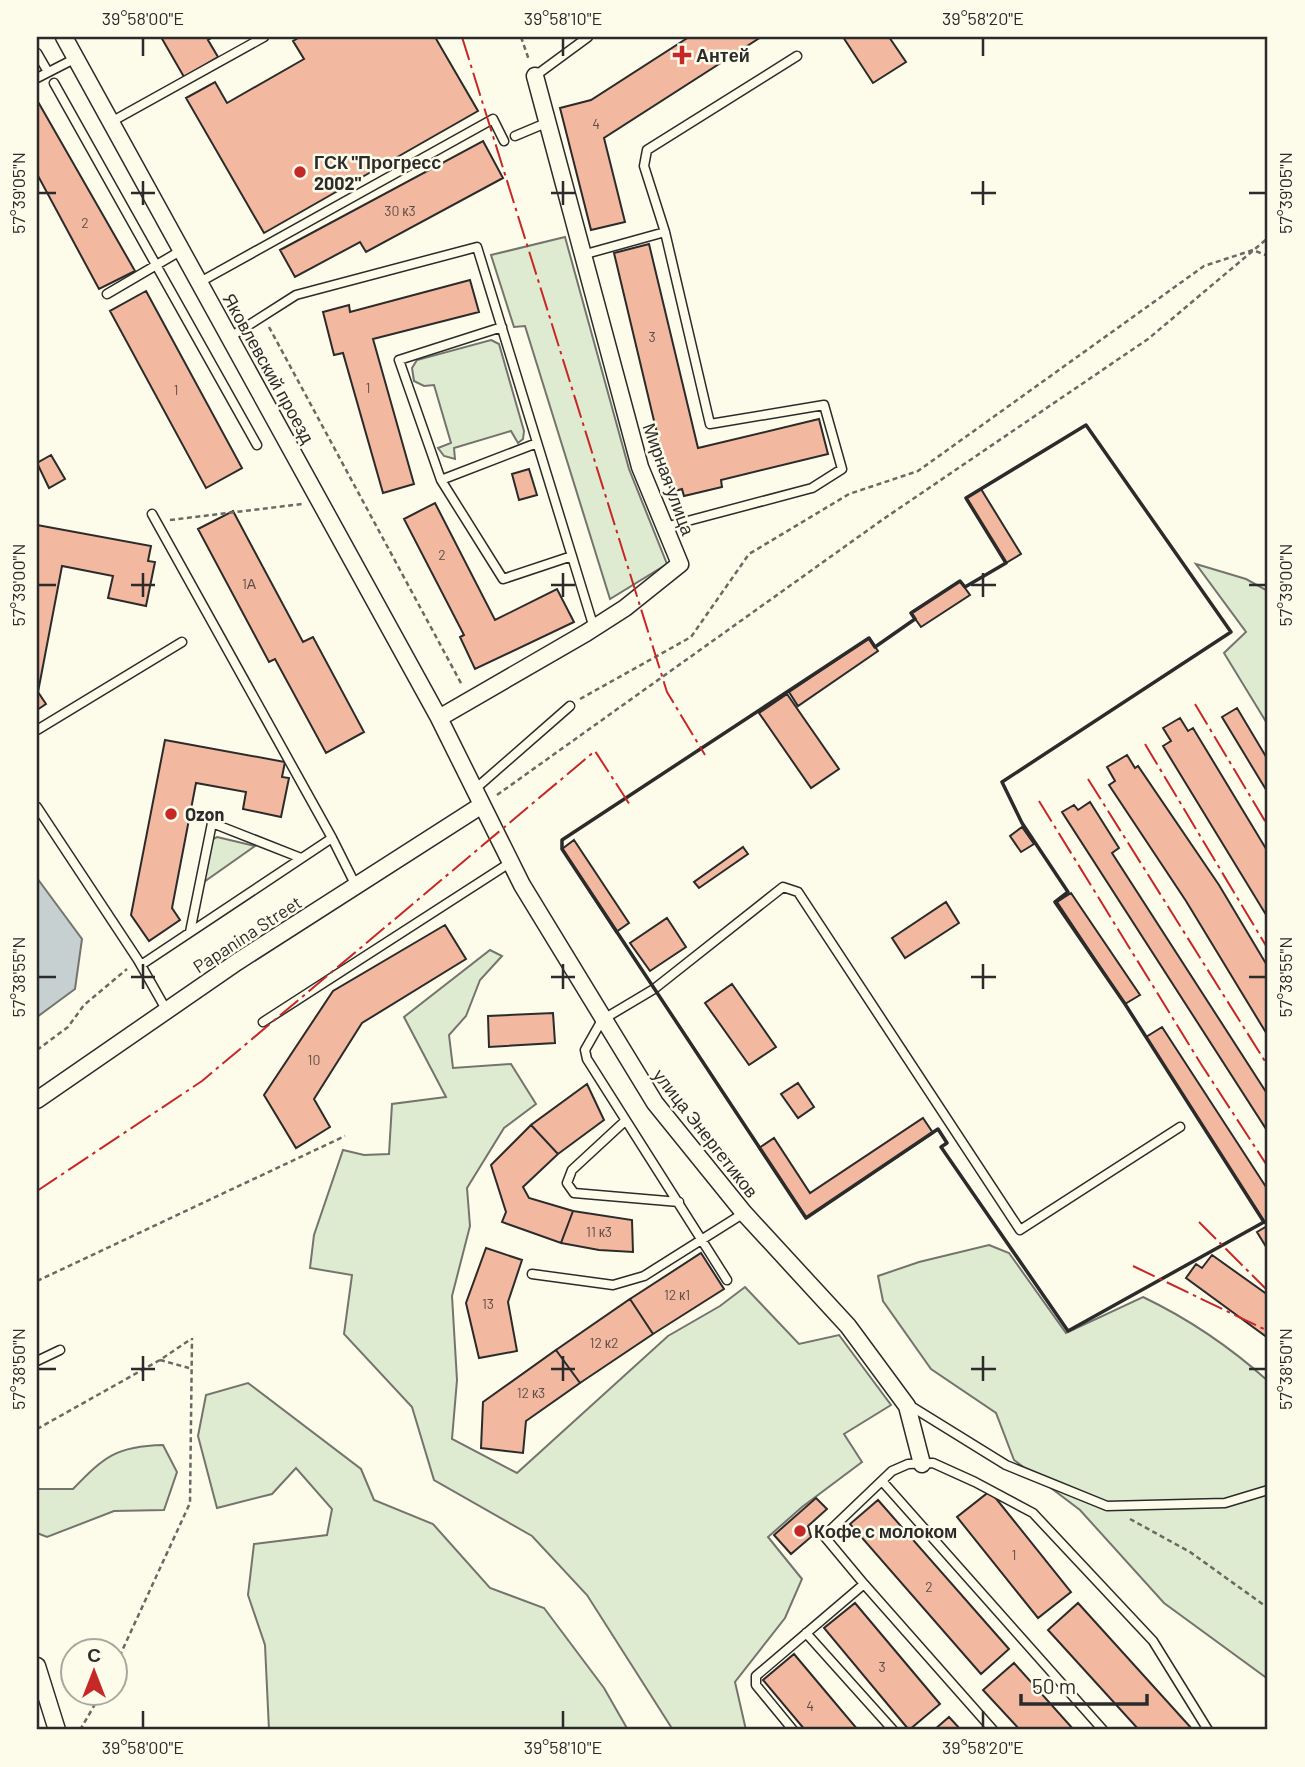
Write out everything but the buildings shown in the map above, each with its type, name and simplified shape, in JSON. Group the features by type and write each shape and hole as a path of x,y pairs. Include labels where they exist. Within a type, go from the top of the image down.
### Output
{"street":[{"name":"Яковлевский проезд","path":"64,37 439,718"},
{"name":"Мирная улица","path":"439,718 594,628 625,608 680,564 640,467 535,76"},
{"path":"439,718 482,805"},
{"name":"улица Энергетиков","path":"482,805 511,862 602,1020 655,1103 744,1213 848,1326 904,1402 922,1464"},
{"name":"Papanina Street","path":"37,1100 167,1011 482,805"},
{"path":"37,1666 57,1730"}],"lane":[{"path":"111,122 264,37"},
{"path":"535,76 588,37"},
{"path":"37,53 48,72"},
{"path":"664,527 812,488 842,468 824,405 710,424 665,232 643,166 647,150 797,56"},
{"path":"37,78 76,58"},
{"path":"54,83 257,445"},
{"path":"200,282 493,119 504,141"},
{"path":"515,136 546,123"},
{"path":"582,255 665,232"},
{"path":"230,337 296,295 477,247 594,628"},
{"path":"107,294 182,250"},
{"path":"502,327 399,360 441,480 503,579 572,556"},
{"path":"441,480 537,443"},
{"path":"154,518 356,886"},
{"path":"37,730 182,642"},
{"path":"474,790 570,706"},
{"path":"37,807 139,963 167,1011"},
{"path":"190,932 212,824 301,859"},
{"path":"139,963 332,838"},
{"path":"263,1021 511,862"},
{"path":"727,1280 585,1054 602,1020 654,989 783,887 798,892 1020,1230 1180,1126"},
{"path":"625,1121 572,1170 567,1183 569,1189 574,1193 679,1202"},
{"path":"533,1274 613,1284 644,1276 744,1213"},
{"path":"37,1361 60,1350"},
{"path":"904,1402 1006,1465 1107,1506 1225,1503 1268,1490"},
{"path":"993,1730 824,1537 892,1471 908,1464 933,1463 1033,1513 1153,1641 1208,1730"},
{"path":"882,1481 1103,1730"},
{"path":"793,1730 755,1681 756,1676 864,1584"},
{"path":"806,1633 893,1730"}],"path":[{"path":"521,37 535,76"},
{"path":"482,805 882,520 1148,339 1268,237"},
{"path":"570,706 616,677 691,637 749,554 849,494 918,471 1204,267 1253,250 1268,256"},
{"path":"263,316 470,700"},
{"path":"154,518 320,502"},
{"path":"37,1050 68,1027 84,1005 139,963"},
{"path":"37,1281 345,1136"},
{"path":"37,1429 160,1360 192,1338 189,1369 190,1503 128,1638"},
{"path":"160,1360 189,1369"},
{"path":"1107,1506 1190,1552 1268,1608"},
{"path":"80,1730 92,1708"}],"green space":[{"path":"565,237 629,469 667,564 610,599 525,326 514,327 491,255"},
{"path":"491,340 499,344 524,431 523,439 518,443 511,431 454,448 455,459 444,456 438,448 451,443 434,385 424,386 414,381 412,368 417,360"},
{"path":"1196,564 1246,579 1268,591 1268,725 1224,653 1246,632"},
{"path":"217,837 255,846 201,884 209,841"},
{"path":"490,950 502,956 480,980 466,1016 449,1035 453,1068 511,1064 536,1104 504,1128 467,1188 470,1226 452,1296 457,1380 452,1439 517,1473 668,1336 720,1306 745,1287 799,1344 839,1335 891,1405 844,1434 862,1462 802,1507 768,1537 802,1579 785,1618 735,1682 746,1730 673,1730 587,1595 532,1536 434,1480 412,1407 344,1334 352,1275 310,1268 314,1235 343,1150 364,1155 389,1154 392,1104 446,1097 404,1017"},
{"path":"989,1245 1009,1253 1066,1333 1143,1297 1208,1334 1268,1381 1268,1679 1164,1603 1080,1510 1014,1460 996,1413 931,1369 883,1301 878,1276 919,1262"},
{"path":"248,1383 361,1469 374,1500 433,1524 490,1588 544,1608 604,1688 628,1730 269,1730 265,1645 248,1595 254,1544 327,1535 332,1509 296,1468 272,1494 217,1508 198,1436 206,1395"},
{"path":"163,1445 177,1472 164,1510 114,1511 47,1537 37,1533 37,1489 73,1489 112,1455 133,1448"}],"shaded area":[{"path":"37,878 82,939 75,989 37,1017"}],"wall":[{"path":"1086,425 1231,632 1002,782 1022,823 1068,892 1055,902 1125,1004 1264,1222 1068,1331 941,1147 947,1143 938,1129 806,1218 562,849 562,840 869,638 875,647 915,619 911,613 960,581 965,587 1006,563 966,498 1086,425"}],"power":[{"path":"462,37 667,692 705,755"},
{"path":"1195,704 1268,826"},
{"path":"1145,744 1268,949"},
{"path":"37,1191 202,1081 595,751 630,805"},
{"path":"1088,779 1268,1066"},
{"path":"1039,801 1201,1064 1268,1167"},
{"path":"1199,1222 1268,1291"},
{"path":"1133,1266 1268,1331"}],"place":[{"name":"Антей","path":"682,55"},
{"name":"ГСК \"Прогресс 2002\"","path":"300,172"},
{"name":"Ozon","path":"171,814"},
{"name":"Кофе с молоком","path":"800,1531"}]}
